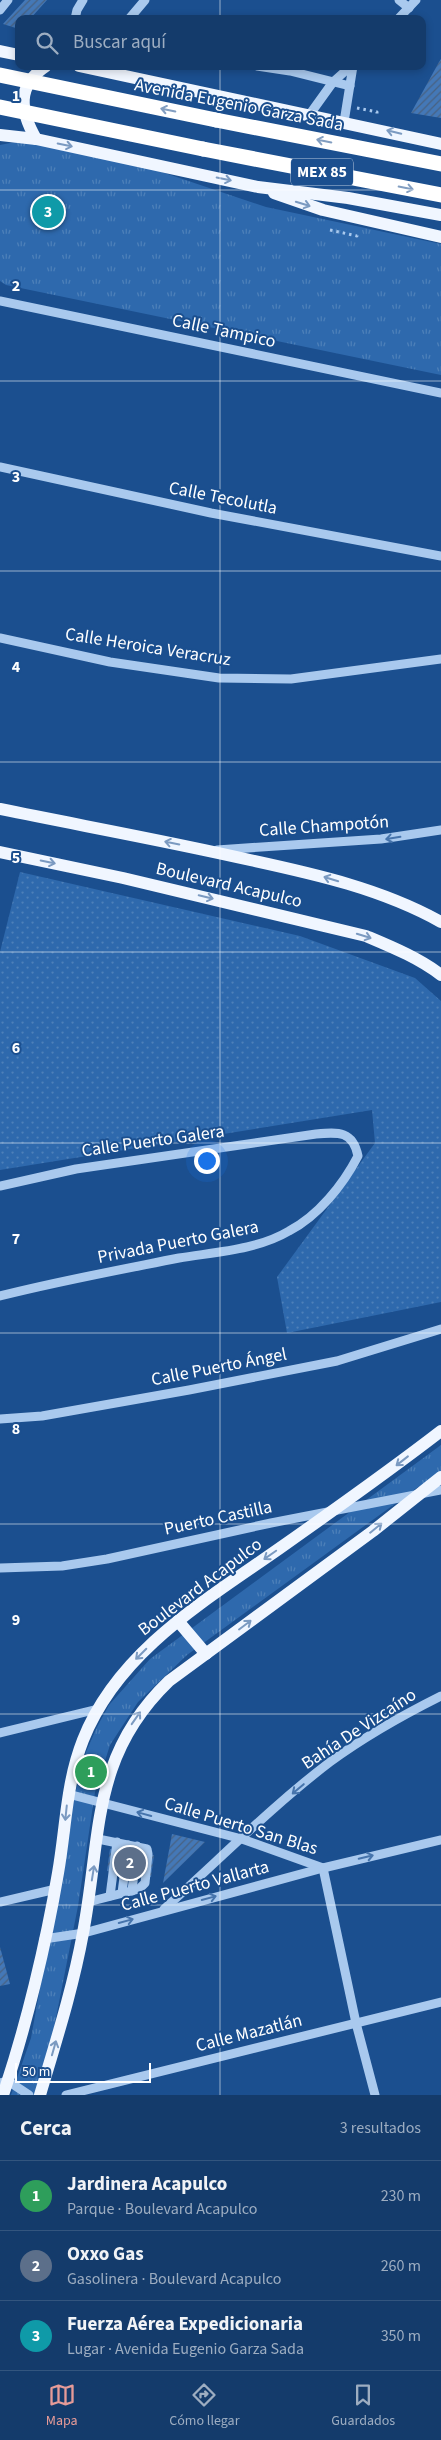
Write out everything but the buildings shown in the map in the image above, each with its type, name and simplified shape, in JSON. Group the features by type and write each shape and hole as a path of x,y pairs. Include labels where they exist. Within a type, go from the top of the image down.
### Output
{"highway":[{"name":"Avenida Eugenio Garza Sada","path":"0,75 441,164"},
{"name":"MEX 85","path":"0,107 441,195"}],"main road":[{"path":"0,51 15,53"},
{"path":"36,139 25,119 23,101 33,77 41,70"},
{"path":"98,70 310,114 441,144"},
{"path":"0,135 36,139 258,187 348,198 441,215"},
{"path":"258,187 322,210 441,237"},
{"name":"Boulevard Acapulco","path":"0,809 208,850 326,877 411,906 441,922"},
{"name":"Boulevard Acapulco","path":"0,852 123,878 366,936 430,966 441,975"},
{"name":"Boulevard Acapulco","path":"3,2095 4,2082 44,1940 56,1889 68,1794 79,1751 98,1708 109,1690 136,1659 178,1621 372,1484 441,1431"},
{"path":"40,2095 73,1982 84,1932 102,1802 121,1742 142,1710 169,1681 373,1531 414,1496 441,1477"},
{"path":"178,1621 206,1654"}],"street":[{"path":"0,10 8,0"},
{"path":"76,15 84,0"},
{"path":"132,15 145,0"},
{"path":"399,0 409,8"},
{"path":"402,15 416,0"},
{"path":"283,70 350,86"},
{"path":"310,114 332,82 347,70"},
{"path":"344,122 352,70"},
{"name":"Calle Tampico","path":"0,301 441,393"},
{"name":"Calle Tecolutla","path":"0,467 211,513 441,556"},
{"name":"Calle Heroica Veracruz","path":"0,638 110,662 219,678 291,679 441,659"},
{"name":"Calle Champotón","path":"208,850 381,839 441,830"},
{"name":"Calle Puerto Galera","path":"0,1186 76,1169 316,1134 335,1133 348,1137 356,1143 358,1156"},
{"name":"Privada Puerto Galera","path":"0,1296 106,1272 264,1243 290,1231 313,1214 340,1184 358,1156"},
{"name":"Calle Puerto Ángel","path":"0,1419 42,1416 337,1361 441,1329"},
{"name":"Puerto Castilla","path":"0,1568 62,1566 107,1559 271,1523 441,1490"},
{"name":"Bahía De Vizcaíno","path":"162,1911 330,1762 382,1728 441,1696"},
{"path":"0,1733 98,1708"},
{"name":"Calle Puerto San Blas","path":"68,1794 242,1839 323,1868 356,2023 375,2095"},
{"path":"88,1902 139,1889 145,1883 148,1851 145,1848 98,1839"},
{"name":"Calle Puerto Vallarta","path":"44,1940 84,1932 323,1868 441,1840"},
{"path":"110,1896 116,1842"},
{"path":"122,1893 133,1845"},
{"path":"0,1902 56,1889"},
{"name":"Calle Mazatlán","path":"66,2095 441,2002"},
{"path":"4,2082 28,2095"}],"path":[{"path":"354,107 377,112"},
{"path":"330,230 357,236"}],"green space":[{"path":"20,141 135,163 266,207 441,244 441,375 6,285 0,281 0,145"},
{"path":"20,872 300,936 415,978 441,1001 441,1302 287,1333 277,1277 375,1143 372,1110 0,1170 0,952"},
{"path":"441,1445 441,1482 418,1487 187,1655 138,1702 110,1745 95,1792 78,1906 50,2048 35,2095 11,2095 31,2038 75,1794 86,1752 109,1705 150,1659"}],"place":[{"name":"Fuerza Aérea Expedicionaria","path":"48,212"},
{"name":"Jardinera Acapulco","path":"91,1772"},
{"name":"Oxxo Gas","path":"130,1863"}]}
